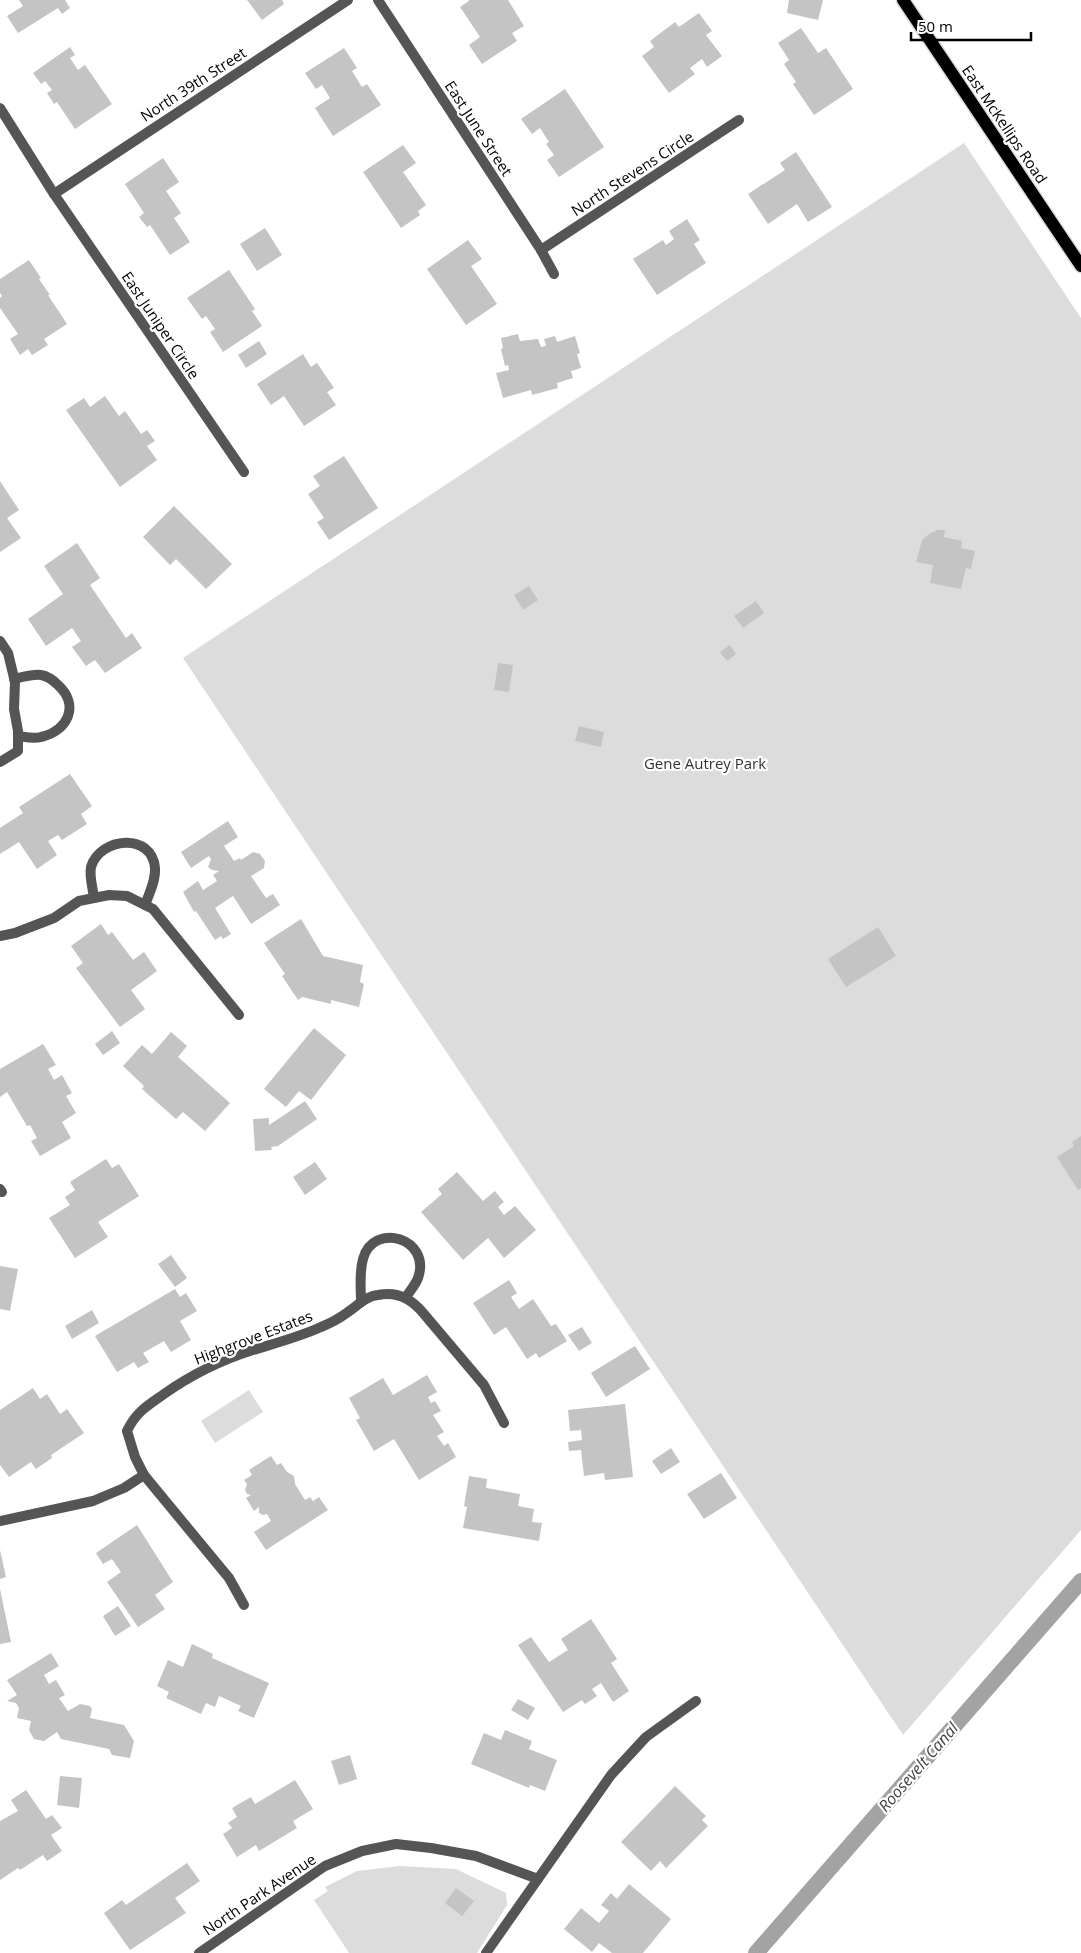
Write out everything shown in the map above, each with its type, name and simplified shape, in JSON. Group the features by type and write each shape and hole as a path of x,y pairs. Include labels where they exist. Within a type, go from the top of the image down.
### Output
{"main road":[{"name":"East McKellips Road","path":"903,0 1081,266"}],"street":[{"name":"North 39th Street","path":"54,194 348,0"},
{"name":"East June Street","path":"378,0 541,250 554,274"},
{"name":"East Juniper Circle","path":"0,108 54,194 244,472"},
{"name":"North Stevens Circle","path":"541,250 739,120"},
{"path":"0,641 8,653 14,679 14,709 18,736 18,751 0,762"},
{"path":"14,679 42,675 52,680 68,697 70,709 65,721 53,732 32,738 18,736"},
{"path":"94,898 91,868 96,858 114,844 126,842 142,846 152,857 156,869 146,905"},
{"path":"0,936 15,933 54,918 79,901 109,895 127,896 153,909 239,1015"},
{"path":"361,1302 361,1271 363,1259 369,1246 379,1239 392,1238 407,1241 418,1252 421,1264 418,1278 406,1297 420,1309 484,1385 504,1424"},
{"name":"Highgrove Estates","path":"244,1605 229,1578 144,1474 135,1457 127,1432 133,1419 140,1411 181,1382 204,1370 252,1350 302,1335 376,1295 390,1294 406,1297"},
{"path":"0,1521 93,1501 124,1488 144,1474"},
{"path":"486,1953 611,1775 646,1737 696,1701"},
{"name":"North Park Avenue","path":"199,1953 325,1866 362,1851 396,1844 431,1848 476,1856 538,1879"}],"green space":[{"name":"Gene Autrey Park","path":"964,143 1081,318 1081,1530 903,1735 183,658"},
{"path":"249,1390 263,1412 215,1443 201,1421"},
{"path":"400,1866 456,1869 506,1893 507,1905 477,1953 349,1953 314,1900 328,1891 325,1887 357,1871"}],"building":[{"path":"19,0 65,0 70,8 62,14 58,8 18,33 7,16 23,6"},
{"path":"247,0 282,0 284,4 262,20"},
{"path":"469,0 508,0 524,26 512,33 517,41 482,64 469,45 480,37 460,7"},
{"path":"789,0 823,0 818,20 787,13"},
{"path":"699,13 712,31 706,35 722,56 707,67 702,59 690,68 695,74 669,93 642,56 654,47 650,41 675,22 679,27"},
{"path":"801,28 818,53 826,48 853,89 814,115 793,84 796,82 784,64 789,60 778,43"},
{"path":"70,47 75,55 70,58 78,70 85,65 112,104 75,129 57,102 54,104 47,93 52,90 45,81 41,84 33,73"},
{"path":"344,48 357,68 352,71 362,87 367,84 381,105 333,136 315,108 330,98 322,85 316,89 305,73"},
{"path":"565,89 604,147 559,177 547,160 554,155 546,144 549,142 540,128 532,134 521,119"},
{"path":"403,145 416,163 403,172 426,205 418,211 420,215 401,228 363,172"},
{"path":"796,152 832,207 808,222 797,204 768,224 748,194 785,170 780,163"},
{"path":"163,158 179,182 166,191 181,213 174,218 190,242 170,255 150,225 147,227 139,217 144,213 125,184"},
{"path":"687,219 700,240 694,244 706,263 657,295 633,259 663,240 666,245 674,239 669,231"},
{"path":"265,228 282,255 257,271 240,244"},
{"path":"468,240 482,259 471,266 497,304 466,325 427,269"},
{"path":"29,260 50,295 48,295 67,324 44,339 48,345 32,355 28,349 20,355 10,339 18,334 0,308 0,298 2,296 0,293 0,279"},
{"path":"229,270 255,309 252,311 262,326 223,352 210,332 215,329 206,316 202,319 187,298"},
{"path":"518,334 520,341 538,339 541,347 546,346 544,339 555,336 557,342 575,336 580,353 577,354 581,368 571,371 573,378 557,383 558,388 532,395 531,390 503,398 496,373 509,370 508,365 505,366 501,349 503,348 501,338"},
{"path":"259,341 267,354 246,368 238,355"},
{"path":"303,354 311,367 317,363 334,388 327,392 336,405 304,426 284,396 271,405 257,384"},
{"path":"105,396 119,416 125,411 141,434 147,430 155,441 147,446 157,460 120,487 66,410 84,398 90,407"},
{"path":"344,456 378,508 329,540 317,522 324,518 308,494 320,486 313,476"},
{"path":"0,481 19,510 7,518 21,538 0,552"},
{"path":"174,506 232,564 206,589 176,559 170,565 143,537"},
{"path":"937,530 945,530 944,537 962,541 961,548 975,551 971,569 966,568 961,589 930,583 933,565 916,562 922,540"},
{"path":"77,543 100,578 90,585 126,638 132,633 142,648 105,673 95,660 86,666 72,647 81,641 72,628 46,646 28,619 63,594 44,566"},
{"path":"529,586 538,600 523,610 514,595"},
{"path":"756,601 764,613 743,628 734,616"},
{"path":"730,645 736,654 727,661 720,652"},
{"path":"498,663 513,665 509,692 494,690"},
{"path":"579,726 604,732 601,747 575,741"},
{"path":"70,774 92,806 81,814 87,824 62,840 58,835 48,841 57,855 37,869 19,842 0,854 0,828 23,813 19,807"},
{"path":"228,821 238,837 224,846 234,861 240,858 241,860 253,852 260,854 265,861 264,868 251,876 266,898 273,894 280,905 251,924 233,896 215,908 231,934 223,939 221,936 215,940 196,911 194,912 183,892 198,881 203,890 217,881 213,875 219,871 208,867 211,859 209,856 191,868 181,852"},
{"path":"301,919 323,956 363,965 360,982 364,984 359,1007 331,1000 331,1004 302,997 298,1000 282,976 285,974 264,943"},
{"path":"101,924 108,935 112,932 133,960 144,952 157,971 131,990 145,1009 120,1027 76,968 83,963 71,946"},
{"path":"878,927 896,956 846,987 828,959"},
{"path":"314,1028 346,1055 311,1100 299,1091 286,1107 264,1089"},
{"path":"112,1031 120,1043 103,1055 95,1044"},
{"path":"171,1032 187,1046 178,1057 230,1103 205,1131 183,1112 176,1119 142,1089 144,1086 123,1066 142,1045 152,1054"},
{"path":"43,1044 56,1065 48,1069 54,1080 62,1075 72,1093 66,1096 76,1113 62,1122 71,1138 40,1156 31,1141 37,1138 30,1125 27,1126 7,1092 0,1097 0,1069"},
{"path":"305,1101 317,1119 278,1146 271,1147 272,1150 255,1151 253,1119 269,1118 269,1125"},
{"path":"1081,1136 1081,1188 1078,1190 1057,1157 1074,1146 1072,1142"},
{"path":"106,1159 112,1168 119,1164 139,1196 98,1222 108,1237 75,1258 49,1218 70,1205 65,1197 75,1190 70,1182"},
{"path":"315,1162 327,1179 305,1195 293,1177"},
{"path":"457,1172 483,1201 495,1191 504,1202 498,1207 504,1215 515,1206 536,1230 504,1258 488,1238 463,1260 421,1212 442,1194 438,1189"},
{"path":"171,1255 187,1278 175,1287 158,1264"},
{"path":"0,1266 18,1269 10,1311 0,1309"},
{"path":"509,1280 517,1293 511,1297 519,1309 533,1299 551,1326 556,1324 567,1341 539,1358 536,1353 527,1359 506,1327 494,1335 473,1303"},
{"path":"175,1289 180,1297 186,1293 197,1311 180,1321 191,1340 171,1352 164,1341 143,1353 149,1362 138,1368 134,1362 117,1372 95,1336"},
{"path":"92,1310 99,1323 72,1339 65,1326"},
{"path":"582,1327 592,1343 579,1351 568,1335"},
{"path":"635,1346 650,1369 606,1397 591,1373"},
{"path":"427,1375 437,1392 428,1397 431,1403 435,1401 441,1411 433,1415 444,1432 437,1436 444,1446 448,1443 456,1457 419,1480 394,1439 374,1451 356,1420 360,1418 349,1398 383,1378 393,1395"},
{"path":"33,1388 40,1399 47,1394 60,1414 67,1409 84,1433 51,1455 52,1458 36,1469 31,1462 9,1477 0,1465 0,1410"},
{"path":"625,1404 633,1477 605,1480 604,1473 584,1476 581,1450 569,1451 568,1442 582,1440 581,1430 570,1431 568,1410"},
{"path":"671,1448 680,1462 661,1474 652,1461"},
{"path":"271,1456 277,1465 281,1463 287,1472 294,1476 295,1484 305,1500 310,1497 313,1501 319,1497 328,1510 266,1550 254,1532 271,1521 267,1514 259,1513 259,1507 254,1511 246,1498 251,1495 247,1494 245,1490 247,1484 244,1480 252,1475 249,1470"},
{"path":"721,1473 737,1498 704,1519 687,1494"},
{"path":"469,1476 487,1479 486,1488 520,1494 518,1506 534,1509 532,1522 542,1523 539,1541 463,1528 467,1507 464,1506"},
{"path":"137,1525 173,1582 155,1595 165,1609 138,1627 107,1582 121,1572 112,1559 103,1564 96,1553"},
{"path":"0,1550 6,1577 0,1579"},
{"path":"0,1589 11,1642 0,1644"},
{"path":"118,1606 131,1626 115,1636 103,1616"},
{"path":"591,1619 617,1659 611,1663 629,1691 613,1702 601,1683 592,1689 597,1696 585,1704 582,1700 563,1712 518,1645 531,1637 549,1662 568,1650 561,1639"},
{"path":"192,1644 213,1654 212,1658 269,1683 254,1718 238,1711 241,1706 219,1696 215,1707 206,1703 201,1714 166,1698 169,1692 157,1686 168,1660 183,1667"},
{"path":"51,1653 59,1666 44,1675 49,1684 56,1680 65,1695 59,1698 68,1711 80,1704 90,1706 92,1709 90,1718 124,1725 134,1741 130,1758 112,1755 109,1749 61,1739 57,1732 44,1741 34,1739 29,1730 31,1721 17,1718 19,1708 16,1703 7,1701 17,1695 7,1680"},
{"path":"518,1699 535,1708 528,1720 511,1710"},
{"path":"505,1730 532,1741 529,1749 557,1760 545,1791 530,1785 529,1788 471,1764 484,1733 501,1740"},
{"path":"350,1755 357,1779 339,1785 331,1761"},
{"path":"60,1776 82,1778 79,1808 57,1805"},
{"path":"295,1780 313,1809 293,1821 297,1828 259,1851 256,1845 237,1857 223,1834 232,1828 228,1823 237,1817 232,1808 251,1797 255,1804"},
{"path":"675,1786 706,1816 702,1820 708,1826 666,1868 660,1861 651,1871 621,1842"},
{"path":"26,1790 46,1819 52,1815 62,1828 51,1835 62,1851 47,1861 43,1855 0,1880 0,1821 18,1811 11,1800"},
{"path":"187,1863 200,1881 175,1898 186,1913 130,1950 104,1913 122,1900 126,1905"},
{"path":"629,1884 671,1919 643,1953 612,1953 599,1943 592,1952 564,1929 581,1908 599,1923 609,1911 601,1905 611,1893 617,1899"},
{"path":"456,1888 474,1901 462,1916 445,1903"}],"waterway":[{"name":"Roosevelt Canal","path":"756,1953 1081,1581"}]}
